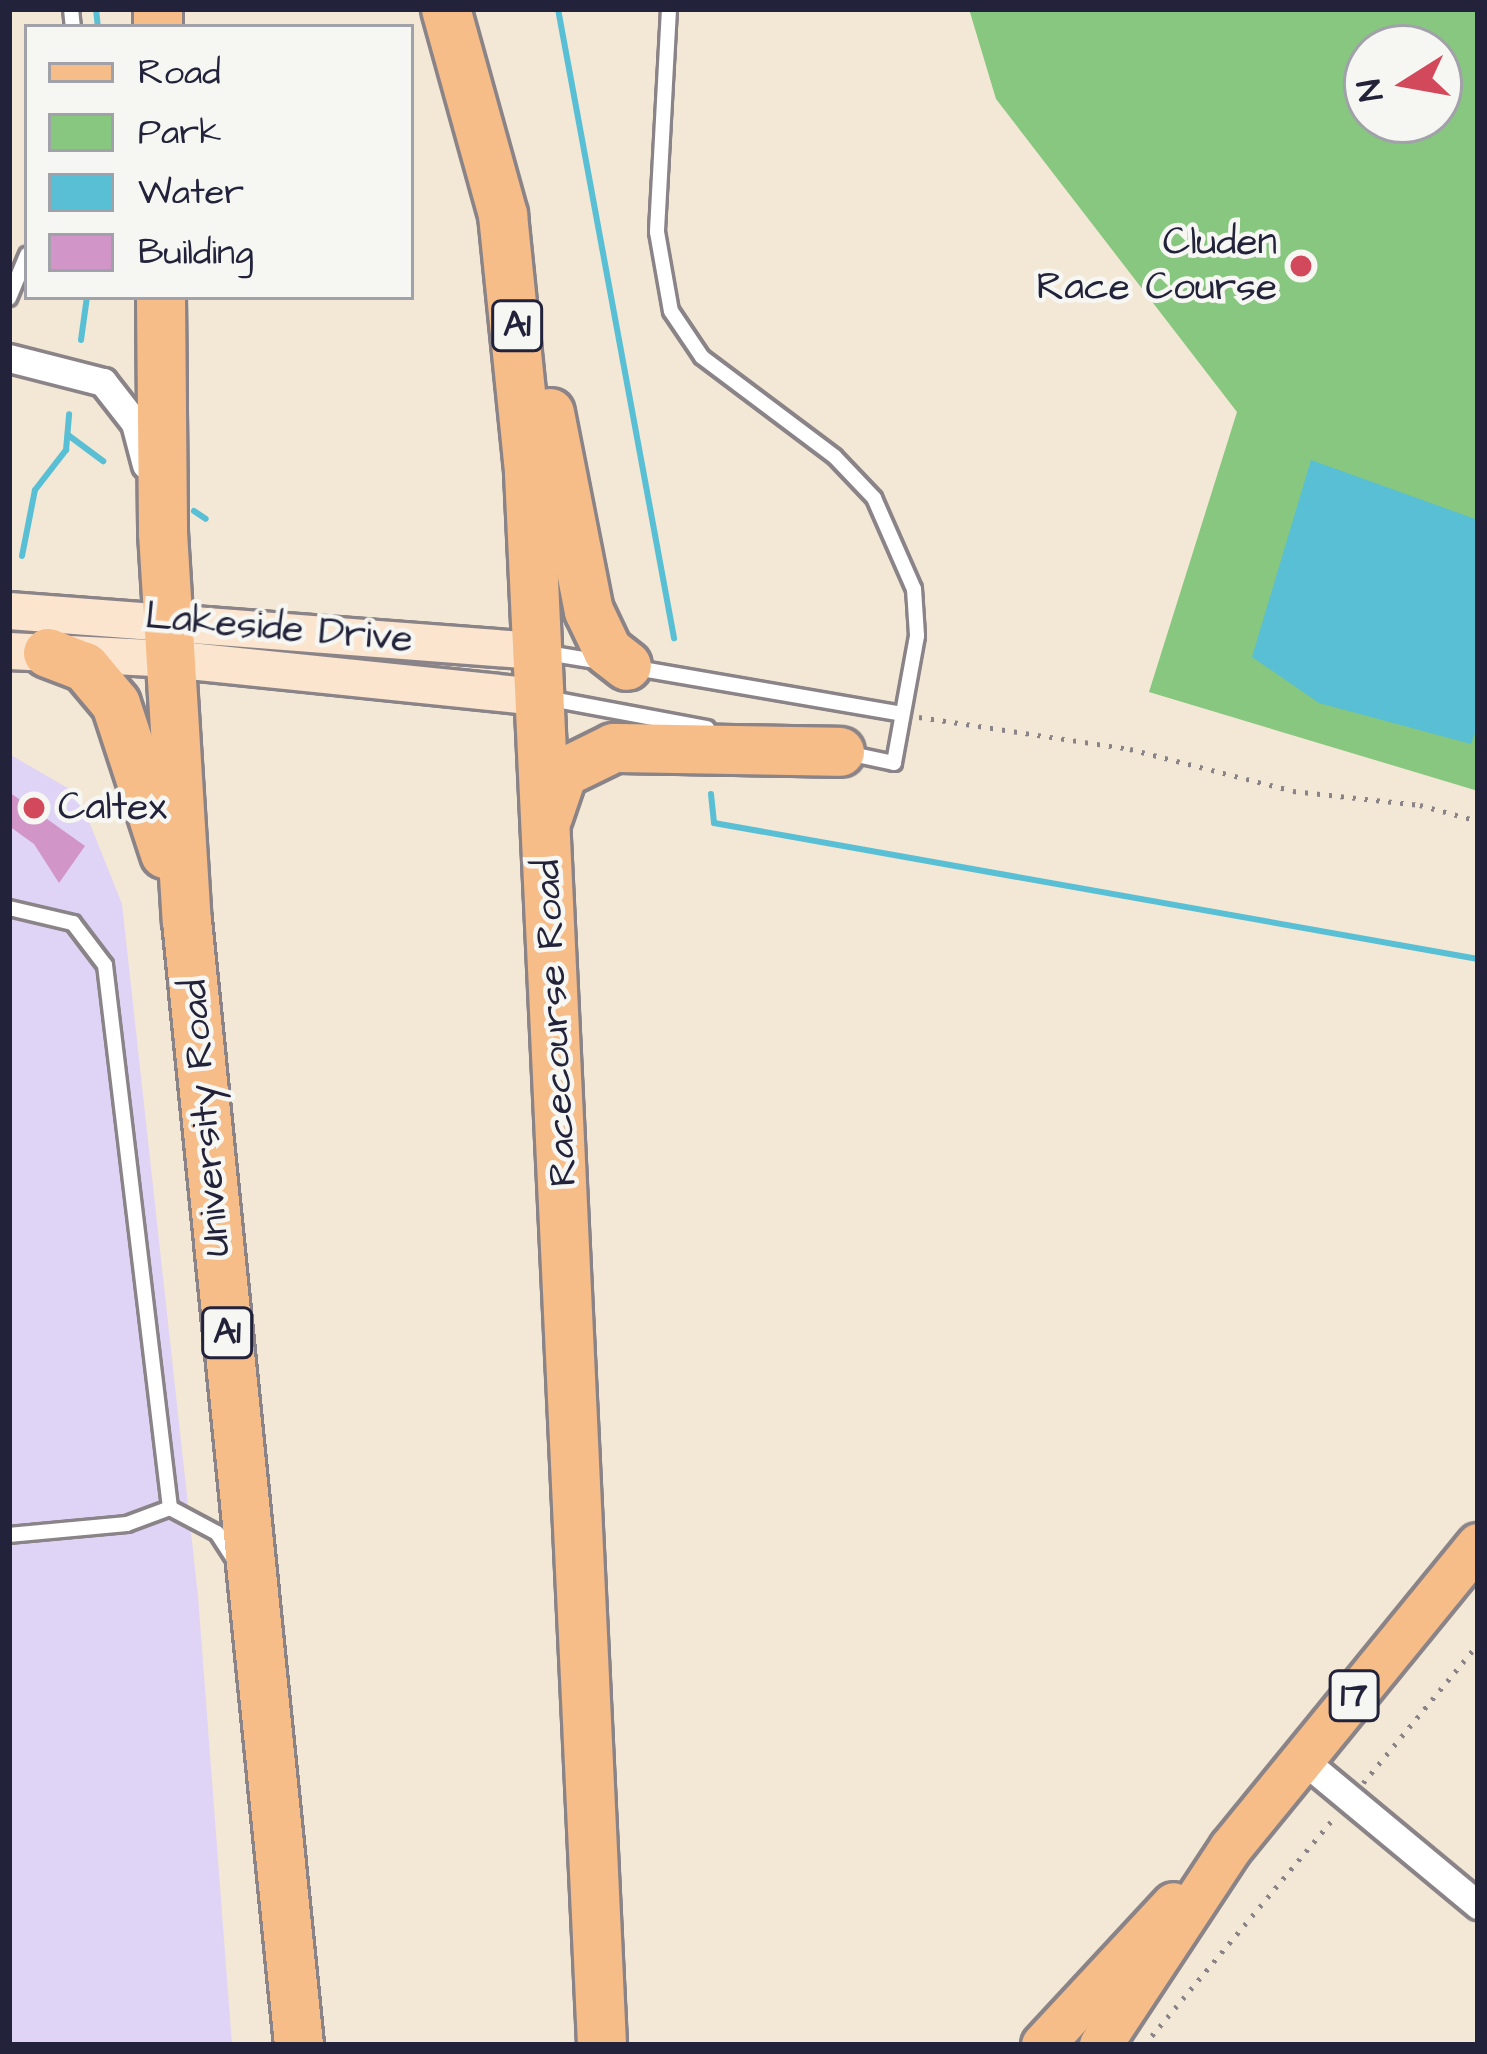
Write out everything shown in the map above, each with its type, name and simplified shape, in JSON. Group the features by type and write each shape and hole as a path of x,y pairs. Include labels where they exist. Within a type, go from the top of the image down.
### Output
{"highway":[{"name":"Racecourse Road","path":"446,9 486,137 512,269 546,822 585,1642 589,1893 602,2045"},
{"path":"512,269 557,438 589,611 608,651 627,666"},
{"name":"A1","path":"161,300 169,640"},
{"name":"University Road","path":"169,640 187,921 299,2045"},
{"path":"28,652 85,667 116,704 187,921"},
{"path":"546,822 562,773 614,748 841,752"}],"main road":[{"name":"17","path":"1101,2045 1231,1848 1478,1545"},
{"name":"17","path":"1042,2045 1231,1848"}],"street":[{"path":"9,358 103,382 119,396 135,423 164,533"},
{"name":"Lakeside Drive","path":"9,611 169,640 538,674"},
{"name":"Lakeside Drive","path":"28,652 169,640"},
{"path":"1302,1759 1478,1904"}],"lane":[{"path":"538,674 894,763 917,636 900,543 835,457 702,357 671,310 657,232 669,9"},
{"path":"9,298 24,262"},
{"path":"538,674 627,666 902,714"},
{"path":"9,908 74,922 105,965 170,1508"},
{"path":"9,1535 127,1524 170,1508 217,1532 253,1607"}],"path":[{"path":"902,714 1130,749 1293,791 1420,805 1478,821"},
{"path":"1367,1778 1478,1644"},
{"path":"1144,2045 1337,1814"}],"shaded area":[{"path":"9,754 78,794 122,904 198,1596 232,2045 9,2045"}],"green space":[{"name":"Cluden Race Course","path":"969,9 1478,9 1478,791 1149,692 1237,412 996,99"}],"water":[{"path":"1311,460 1478,520 1478,726 1471,744 1319,703 1252,657"}],"building":[{"path":"9,792 85,846 59,883 34,844 9,826"}],"waterway":[{"path":"96,9 98,24"},
{"path":"558,9 674,638"},
{"path":"81,340 87,300"},
{"path":"22,556 35,490 66,450 69,414"},
{"path":"68,435 103,461"},
{"path":"194,511 206,519"},
{"path":"711,794 714,823 1478,959"}],"place":[{"name":"Cluden Race Course","path":"1301,266"},
{"name":"Caltex","path":"34,808"}]}
